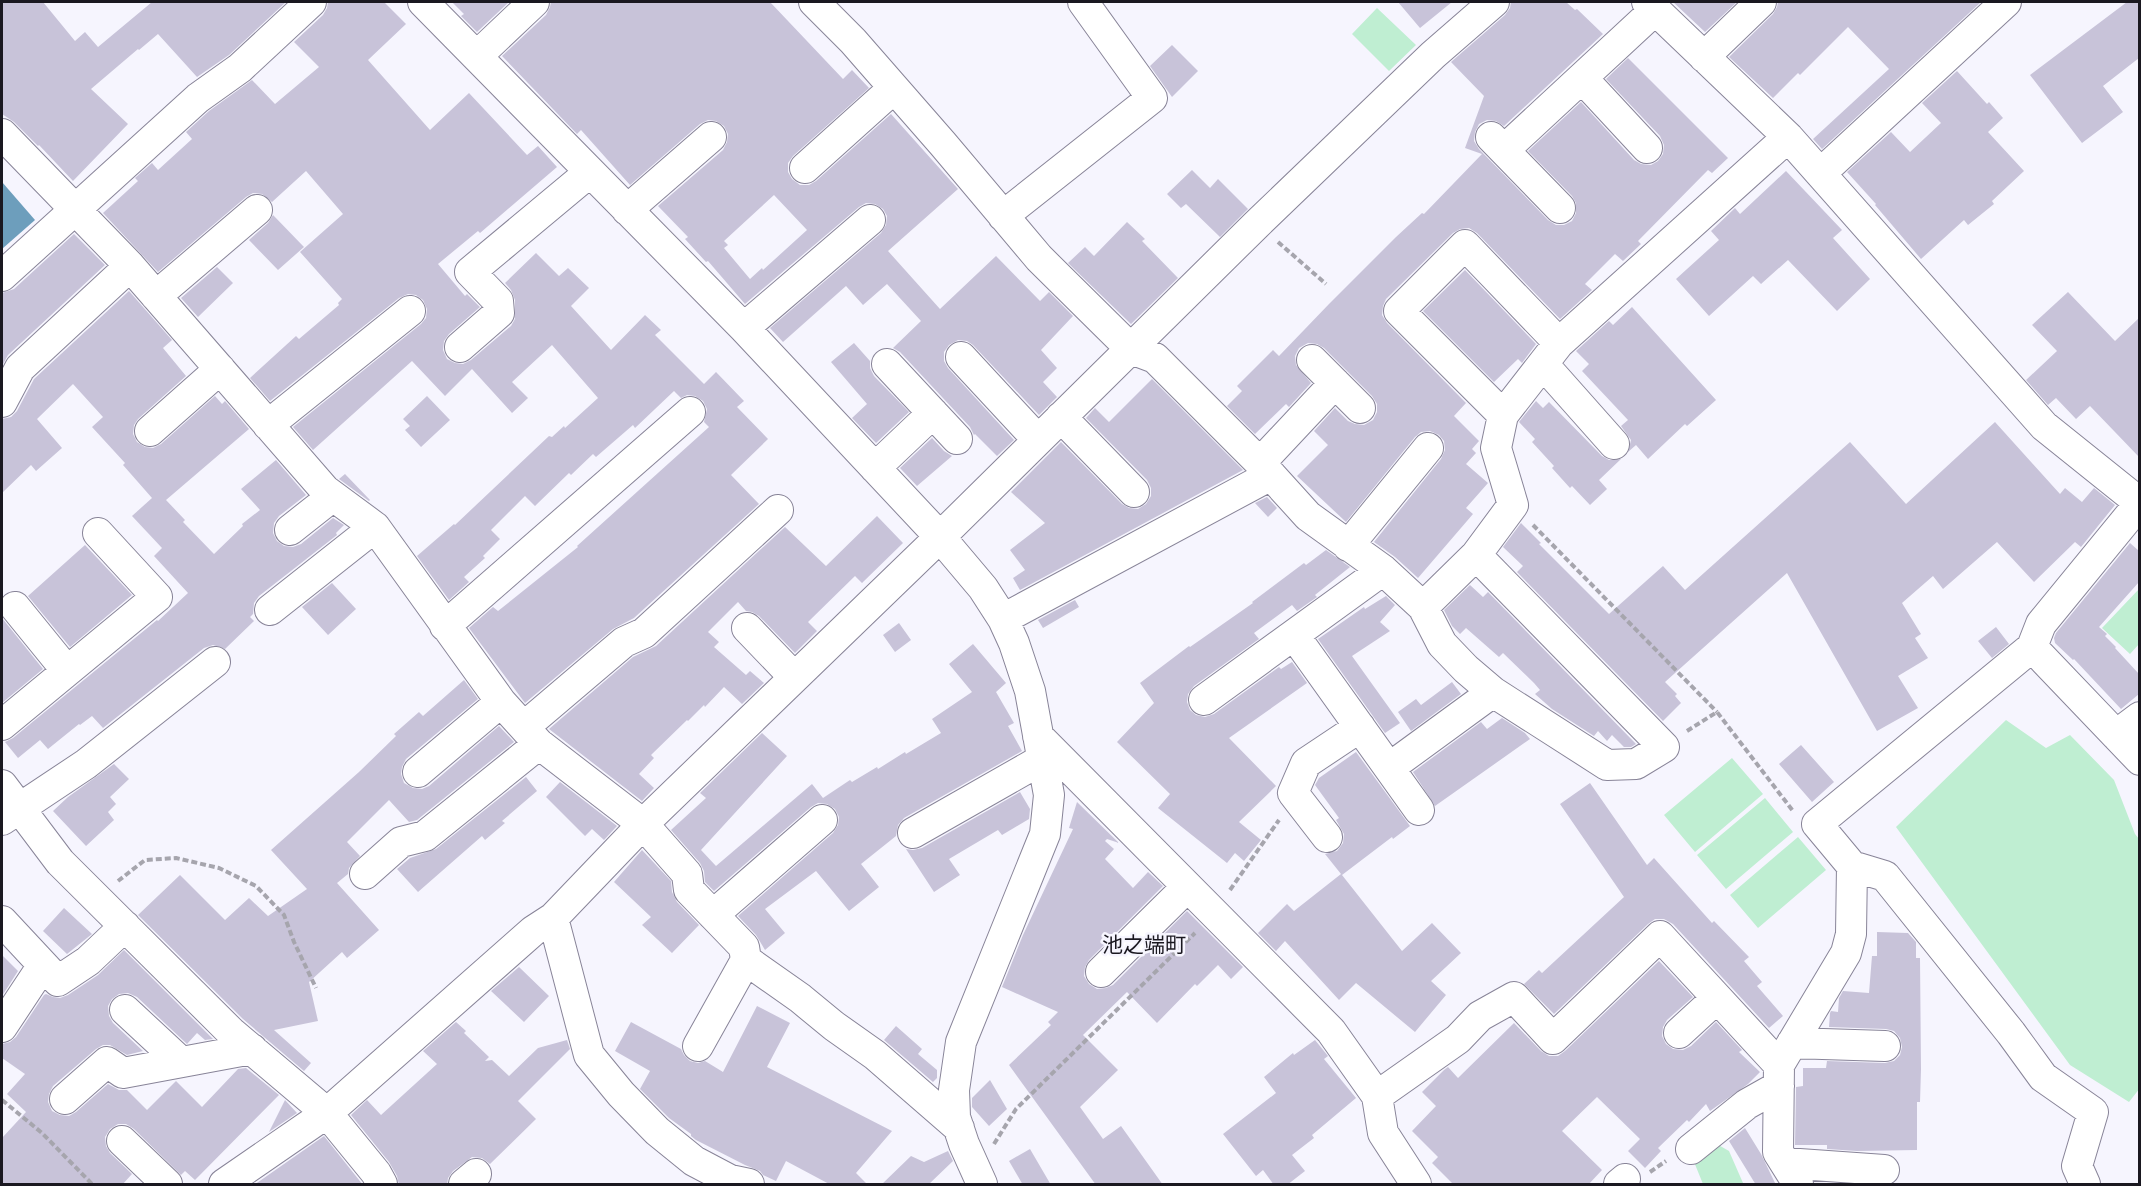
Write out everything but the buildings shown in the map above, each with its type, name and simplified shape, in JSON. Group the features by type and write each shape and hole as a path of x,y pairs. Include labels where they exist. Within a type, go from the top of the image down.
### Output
{"street":[{"path":"2,276 198,98 240,68 311,2"},
{"path":"423,2 744,328 940,537 983,588 1003,619 1014,643 1030,691 1048,795 1046,834 961,1042 954,1090 955,1117 978,1176"},
{"path":"477,56 534,2"},
{"path":"814,2 853,41 1039,258 1131,349 1155,358 1265,469 1308,516 1383,570 1423,607 1442,644 1493,692 1607,765 1636,764 1664,747 1476,555"},
{"path":"1003,216 1152,98 1083,2"},
{"path":"224,1185 327,1113 533,931 553,918 643,824 940,537 1256,225 1432,55 1494,2"},
{"path":"1704,57 1761,2"},
{"path":"1821,173 2006,2"},
{"path":"1560,208 1498,144 1582,78 1651,6 1788,136 2044,426 2139,503 2041,624 2032,647 1817,824 1852,866 1886,876 2011,1033 2043,1077 2092,1112 2077,1166 2085,1185"},
{"path":"1582,78 1647,148"},
{"path":"805,168 894,88"},
{"path":"2,134 130,266 325,490 375,527 501,702 531,736 643,824 687,874 689,890 744,947 746,960 698,1046"},
{"path":"1423,607 1476,555 1514,505 1496,448 1503,416 1551,353 1788,136"},
{"path":"627,210 711,137"},
{"path":"460,346 499,313 498,301 471,272 590,172"},
{"path":"156,296 257,210"},
{"path":"744,328 870,220"},
{"path":"1503,416 1399,311 1465,245 1551,353 1614,444"},
{"path":"2,402 20,368 130,266"},
{"path":"268,424 410,311"},
{"path":"961,357 1038,440"},
{"path":"1312,360 1360,408"},
{"path":"887,364 957,439"},
{"path":"150,431 220,369"},
{"path":"1003,619 1265,469 1335,383"},
{"path":"445,626 690,412"},
{"path":"875,468 933,413"},
{"path":"1061,417 1134,492"},
{"path":"1348,546 1428,448"},
{"path":"290,530 333,496"},
{"path":"364,874 401,842 425,836 531,736 624,642 644,633 778,510"},
{"path":"270,610 375,527"},
{"path":"2,725 158,597 99,533"},
{"path":"1204,700 1383,570"},
{"path":"15,607 67,671"},
{"path":"747,628 794,677"},
{"path":"1294,635 1419,810"},
{"path":"2032,647 2139,760"},
{"path":"11,814 86,764 215,662"},
{"path":"1389,768 1493,692"},
{"path":"418,772 501,702"},
{"path":"2116,735 2139,717"},
{"path":"1327,837 1293,793 1306,763 1360,727"},
{"path":"913,833 1041,748"},
{"path":"1041,748 1187,887 1331,1031 1377,1096 1383,1133 1416,1185"},
{"path":"2,785 11,814 231,1032 327,1113 376,1173 382,1185"},
{"path":"713,915 822,820"},
{"path":"1691,1149 1747,1104 1783,1065 1846,953 1851,934 1852,866"},
{"path":"1101,972 1187,887"},
{"path":"553,918 589,1055 621,1094 657,1131 694,1161 730,1180 749,1185"},
{"path":"2,921 58,981 88,961 125,926"},
{"path":"1377,1096 1458,1039 1480,1016 1514,997 1553,1039 1660,936 1783,1065 1778,1152 1792,1174 1884,1170"},
{"path":"746,960 875,1055 959,1128"},
{"path":"2,1027 43,965"},
{"path":"1679,1033 1717,998"},
{"path":"125,1010 181,1062"},
{"path":"1783,1065 1885,1046"},
{"path":"65,1099 107,1062 123,1073 252,1049"},
{"path":"122,1141 167,1185"}],"path":[{"path":"1256,225 1326,284"},
{"path":"1514,505 1716,712 1802,823 1817,824"},
{"path":"1664,747 1716,712"},
{"path":"978,1176 990,1151 1016,1109 1214,914 1275,827 1293,793"},
{"path":"95,898 145,860 176,858 219,868 256,886 284,915 316,988"},
{"path":"2,1100 42,1133 92,1185"},
{"path":"1622,1182 1647,1174 1691,1149"}],"green space":[{"path":"1377,8 1416,45 1389,71 1352,34"},
{"path":"2139,589 2139,644 2130,654 2102,628"},
{"path":"2006,720 2046,748 2070,735 2114,780 2139,839 2140,1088 2129,1102 2070,1065 1896,827"},
{"path":"1732,758 1763,794 1695,852 1664,815"},
{"path":"1765,798 1793,832 1726,889 1697,855"},
{"path":"1798,837 1826,870 1758,928 1730,895"},
{"path":"1715,1143 1729,1151 1743,1183 1703,1184 1692,1157"}],"water":[{"path":"2,182 35,220 2,249"}],"district":[{"name":"池之端町","path":"1144,944"}]}
